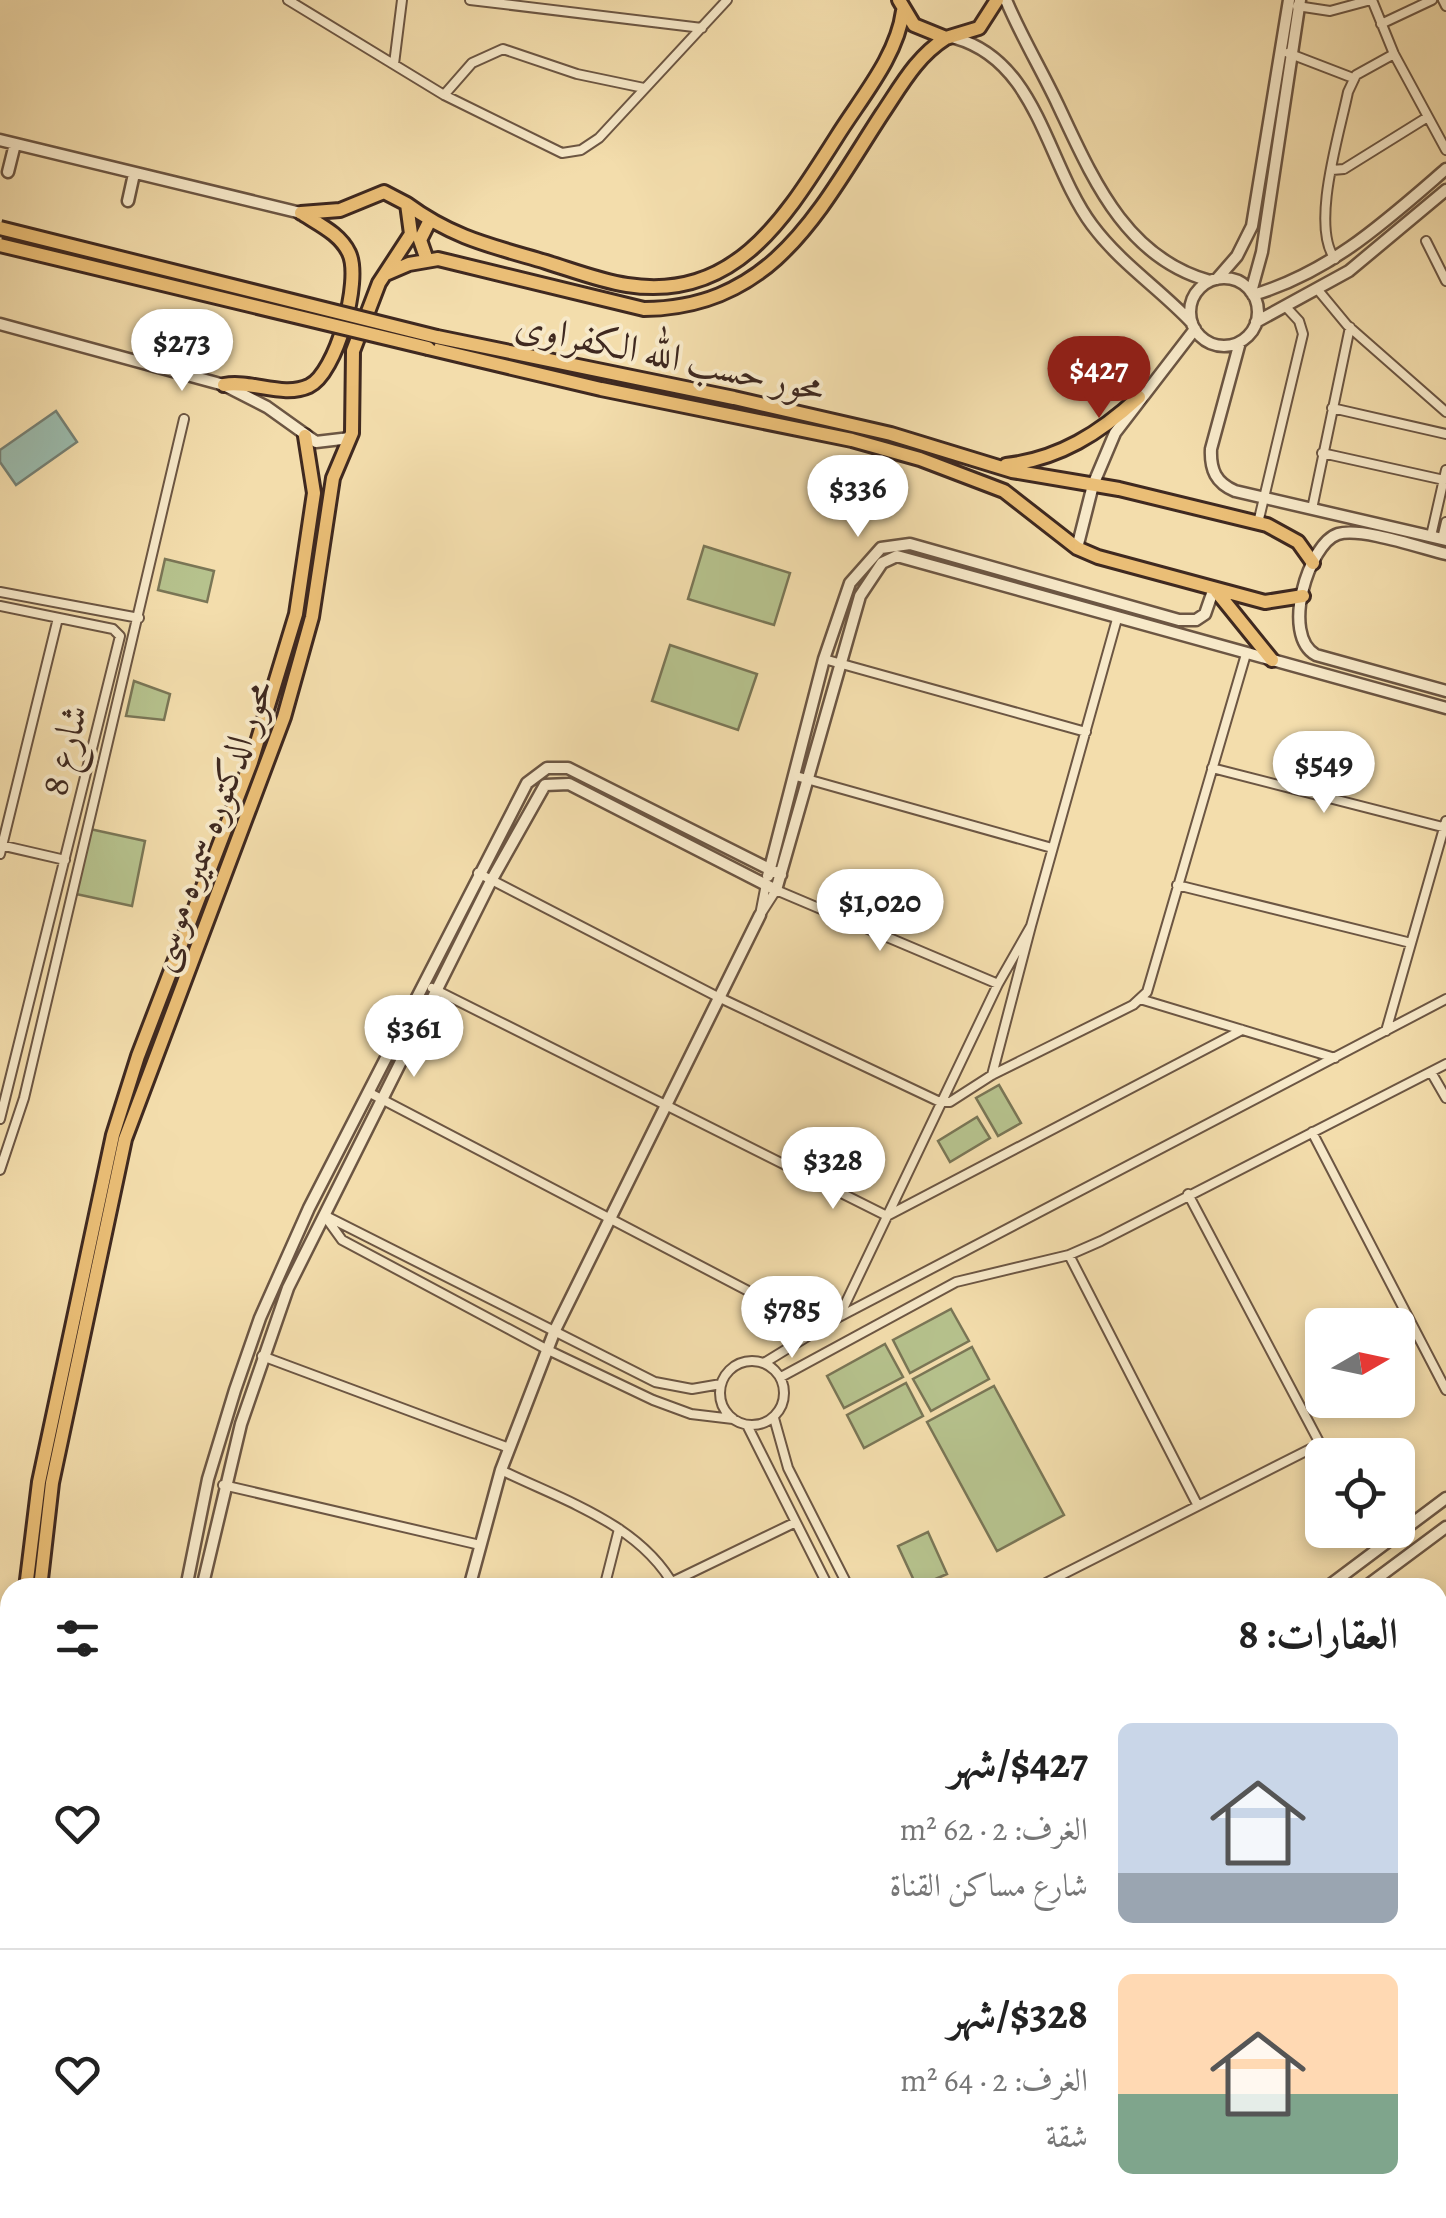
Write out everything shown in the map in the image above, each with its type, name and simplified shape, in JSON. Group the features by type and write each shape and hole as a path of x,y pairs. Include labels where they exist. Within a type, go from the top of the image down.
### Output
{"main road":[{"path":"382,277 427,260 628,308 678,307 727,293 768,267 802,234 913,66 950,38 979,28 997,0"},
{"path":"901,5 921,30 950,38"},
{"path":"300,213 340,210 378,192 391,194 445,232 624,285 673,285 720,271 761,244 783,220 891,51 901,5"},
{"name":"محور الدكتوره سميره موسى","path":"41,1578 52,1484 125,1139 284,717 312,617 333,478 350,438 351,359 382,277 409,240 412,225 406,204"},
{"path":"224,385 300,390 322,377 331,362 354,285 353,262 336,236 300,213"},
{"path":"427,260 420,240 429,222"},
{"name":"محور حسب الله الكفراوى","path":"0,228 433,342 857,426 994,467 1258,523 1291,536 1313,563"},
{"name":"محور حسب الله الكفراوى","path":"0,245 433,342 903,454 1004,491 1077,548 1215,592 1272,603 1302,596"},
{"path":"994,467 1047,457 1080,442 1138,397"},
{"name":"محور الدكتوره سميره موسى","path":"27,1578 39,1482 113,1135 138,1056 251,762 296,614 314,493 306,436"},
{"path":"1215,592 1272,660"}],"street":[{"path":"288,0 444,95 544,147 572,152 599,138 726,0"},
{"path":"394,64 402,0"},
{"path":"470,0 544,4 702,28"},
{"path":"1006,0 1081,158 1108,204 1163,260 1213,280 1240,282 1252,293"},
{"path":"1077,548 1093,485 1115,432 1138,397 1173,362 1193,326 1194,295 1237,256 1252,226 1294,2 1330,12 1372,0 1394,54 1446,150"},
{"path":"1381,24 1432,0"},
{"path":"950,38 986,50 1012,72 1088,220 1128,267 1218,346 1240,342"},
{"path":"444,95 472,63 503,50 569,72 644,88"},
{"path":"1286,52 1353,78"},
{"path":"1256,322 1252,293 1264,240 1286,52"},
{"path":"1335,259 1324,231 1332,170 1353,78 1394,54"},
{"path":"1332,170 1344,168 1426,118"},
{"path":"0,140 300,213"},
{"path":"8,172 15,144"},
{"path":"1252,293 1335,259 1446,169"},
{"path":"128,201 134,174"},
{"path":"1440,538 1228,488 1212,467 1211,449 1240,342 1256,322 1318,290 1364,260 1446,190"},
{"path":"1426,241 1446,281"},
{"path":"1318,290 1350,327 1446,412"},
{"path":"1258,523 1303,334 1302,326 1286,307"},
{"path":"0,324 224,385 266,406 306,436 327,444 350,438"},
{"path":"1312,509 1350,327"},
{"path":"1332,408 1446,434"},
{"path":"0,1170 12,1138 184,419"},
{"path":"1322,454 1445,475 1440,538"},
{"path":"1440,538 1446,522"},
{"path":"1446,554 1344,532 1325,541 1302,596 1297,632 1310,652 1446,691"},
{"path":"771,887 770,870 824,659 850,582 889,544 910,544 1184,620 1205,614 1215,592"},
{"path":"878,558 907,557 1117,619 1446,708"},
{"path":"472,1578 501,1470 555,1330 716,996 771,887 781,876 862,590 878,558"},
{"path":"0,592 139,618"},
{"path":"0,606 58,618 1,848 65,860"},
{"name":"شارع 8","path":"0,1119 120,640 113,629 58,618"},
{"path":"992,1075 1117,619"},
{"path":"944,1103 1140,1000 1150,985 1246,654"},
{"path":"824,659 1086,732"},
{"path":"188,1578 220,1435 276,1282 309,1208 527,783 554,767 575,771 781,876"},
{"path":"1212,768 1445,825 1386,1031"},
{"path":"796,776 1052,848"},
{"path":"204,1578 224,1485 262,1356 288,1288 537,794 559,781 771,887 998,984"},
{"path":"478,873 716,996 944,1103"},
{"path":"1178,885 1410,944"},
{"path":"838,1317 998,984 1031,926"},
{"path":"424,984 888,1216"},
{"path":"733,1418 723,1407 721,1384 729,1371 742,1362 764,1363 838,1317 1446,999"},
{"path":"1140,1000 1335,1058"},
{"path":"888,1216 1242,1030"},
{"path":"781,1377 956,1282 1068,1254 1446,1064"},
{"path":"1431,1072 1446,1098"},
{"path":"368,1092 820,1328"},
{"path":"1312,1132 1446,1390"},
{"path":"0,1136 12,1138"},
{"path":"1188,1194 1317,1438"},
{"path":"309,1208 655,1382 692,1388 721,1384"},
{"path":"324,1215 342,1240 548,1350 679,1411 733,1418 747,1425 824,1578"},
{"path":"1068,1254 1197,1504"},
{"path":"276,1282 288,1288"},
{"path":"262,1356 509,1448"},
{"path":"764,1363 781,1377 784,1397 774,1418 788,1468 843,1578"},
{"path":"747,1425 774,1418"},
{"path":"1055,1578 1305,1451"},
{"path":"501,1470 619,1529 648,1550 669,1578"},
{"path":"224,1485 480,1545"},
{"path":"1339,1578 1446,1498"},
{"path":"685,1578 794,1523"},
{"path":"1377,1578 1446,1527"},
{"path":"607,1578 619,1529"}],"green space":[{"path":"704,546 790,573 774,625 688,599"},
{"path":"165,559 214,571 207,602 158,590"},
{"path":"670,645 757,674 738,730 652,701"},
{"path":"134,681 170,694 164,720 126,716"},
{"path":"90,829 145,841 132,906 76,894"},
{"path":"999,1085 1021,1123 998,1136 976,1098"},
{"path":"977,1117 990,1138 950,1162 938,1141"},
{"path":"951,1309 969,1341 910,1373 893,1340"},
{"path":"885,1344 903,1377 844,1408 827,1376"},
{"path":"972,1347 989,1379 931,1411 913,1379"},
{"path":"906,1383 923,1416 864,1448 847,1415"},
{"path":"994,1386 1064,1515 997,1551 927,1422"},
{"path":"928,1532 947,1574 913,1578 898,1546"}],"shaded area":[{"path":"56,411 77,442 16,485 0,462 0,450"}]}
